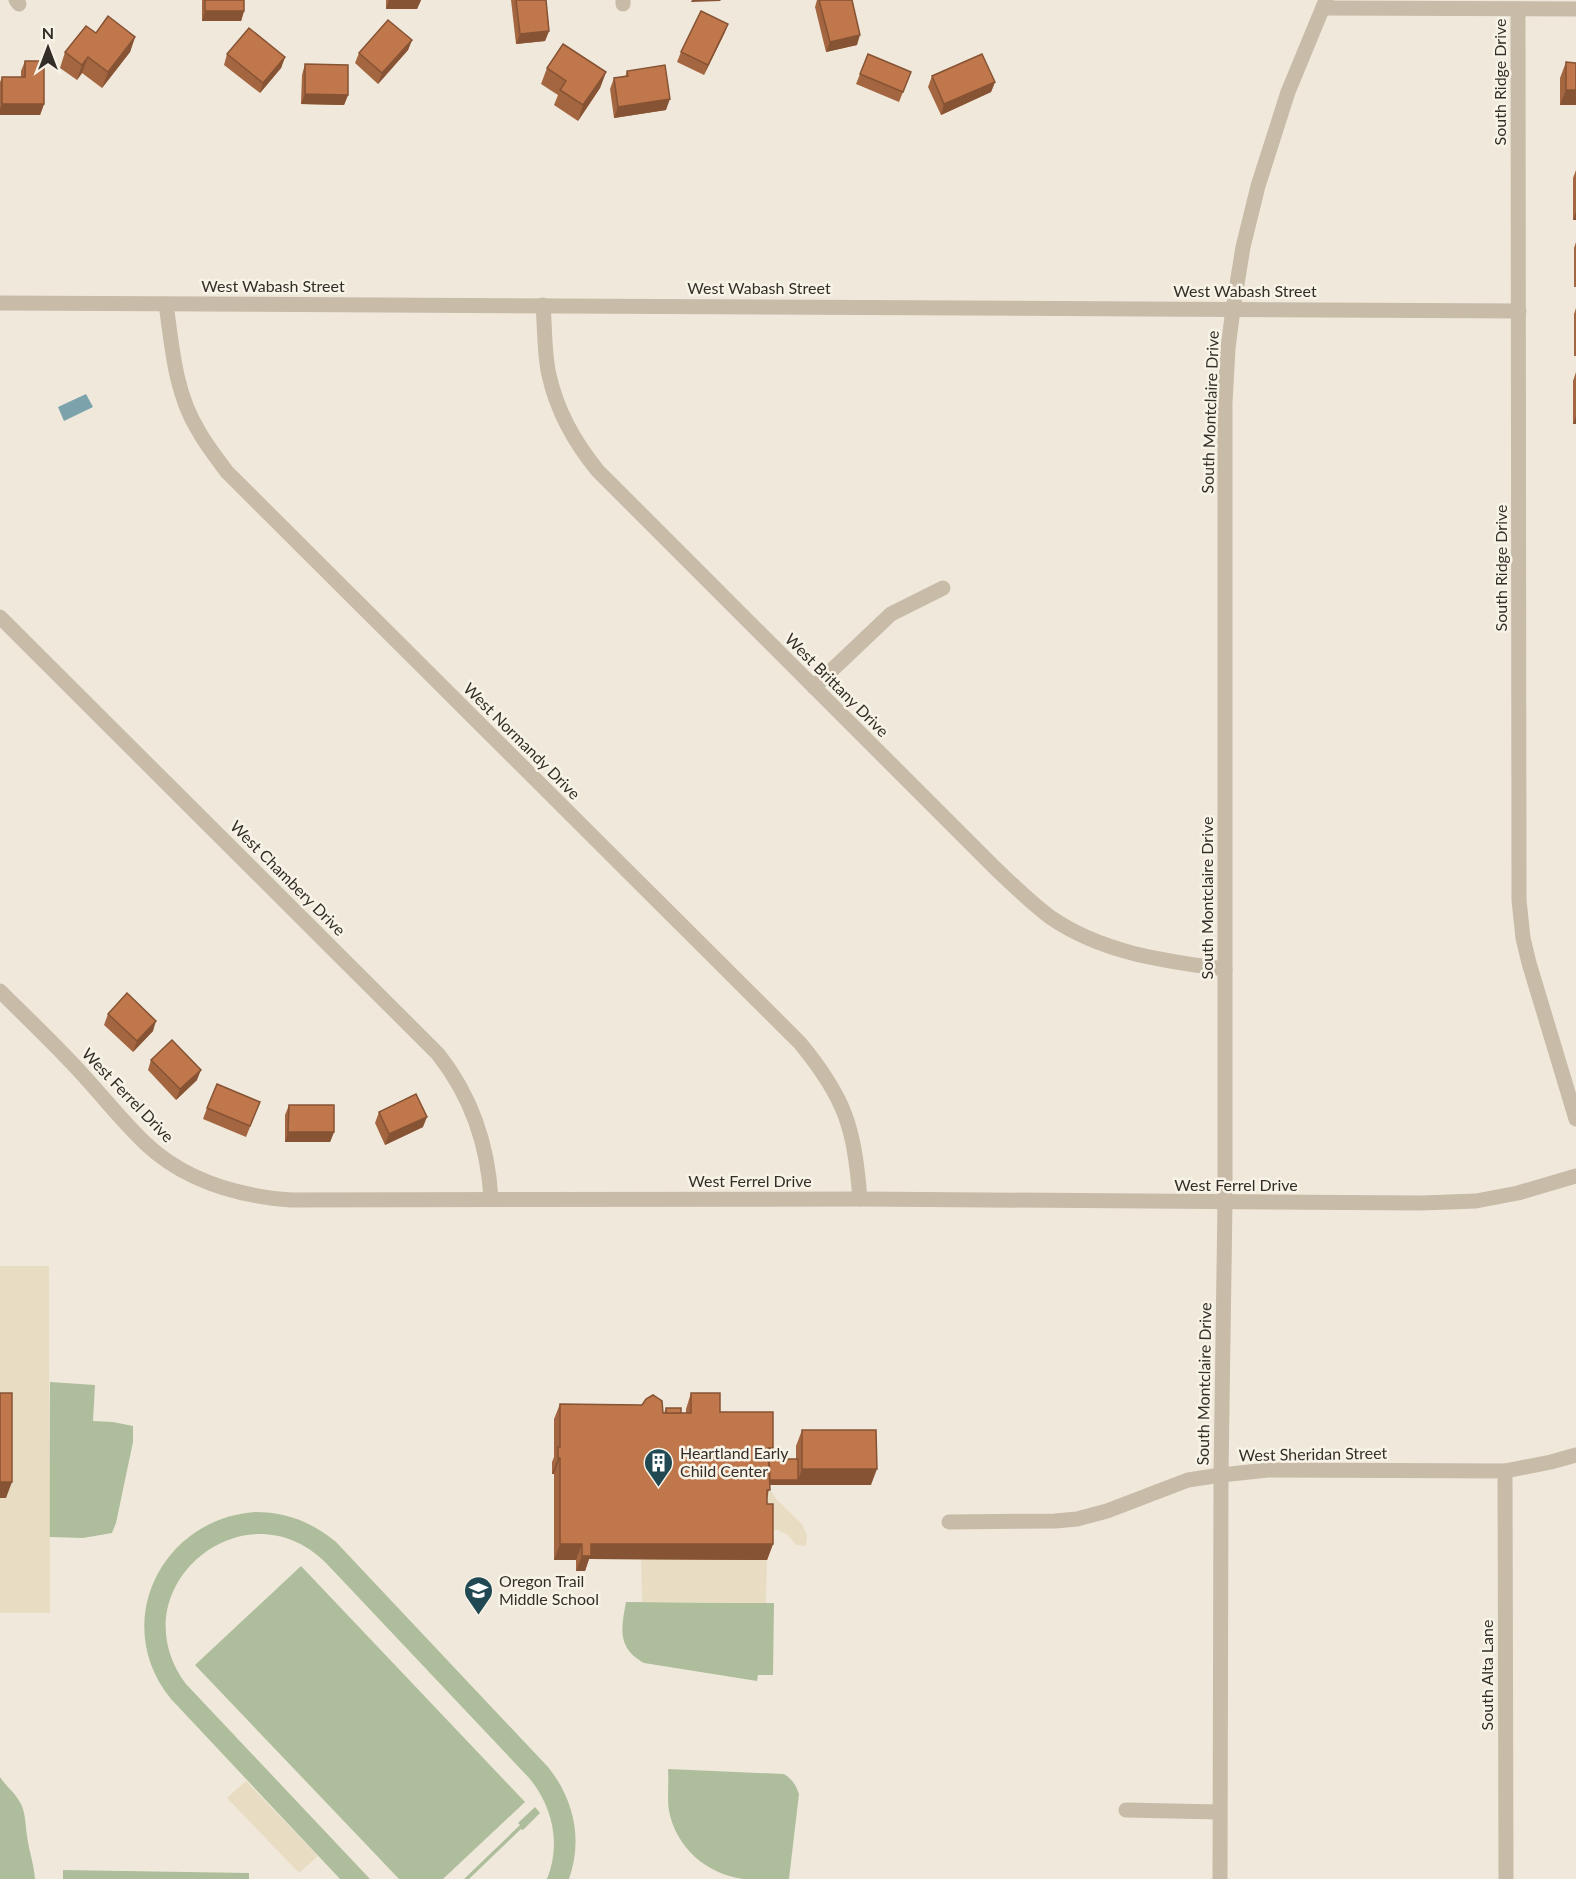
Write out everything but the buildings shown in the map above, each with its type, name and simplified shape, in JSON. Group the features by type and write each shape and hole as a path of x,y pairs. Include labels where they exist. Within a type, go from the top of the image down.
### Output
{"street":[{"path":"1325,4 1576,9"},
{"name":"South Montclaire Drive","path":"1220,1879 1221,1475 1225,1203 1225,403 1228,348 1243,248 1258,186 1288,92 1325,4"},
{"name":"South Ridge Drive","path":"1518,9 1519,900 1523,938 1529,963 1576,1119"},
{"name":"West Wabash Street","path":"0,303 1519,311"},
{"name":"West Normandy Drive","path":"166,304 177,374 188,410 197,429 227,472 800,1043 833,1087 850,1125 857,1158 860,1199"},
{"name":"West Brittany Drive","path":"543,305 549,373 554,392 566,425 582,452 598,471 995,868 1034,904 1071,930 1112,948 1167,961 1225,969"},
{"path":"814,687 891,614 943,588"},
{"name":"West Chambery Drive","path":"0,617 438,1054 461,1086 481,1134 486,1154 491,1199"},
{"name":"West Ferrel Drive","path":"0,991 72,1063 146,1143 172,1164 188,1174 224,1189 257,1197 291,1200 860,1199 1421,1203 1476,1201 1518,1193 1576,1176"},
{"name":"West Sheridan Street","path":"949,1522 1077,1519 1107,1511 1188,1480 1221,1475 1268,1470 1505,1471 1576,1455"},
{"name":"South Alta Lane","path":"1505,1471 1506,1879"},
{"path":"1126,1810 1219,1812"}],"green space":[{"path":"50,1382 95,1385 93,1421 133,1426 133,1442 112,1533 83,1538 49,1537"},
{"path":"255,1512 288,1516 318,1529 336,1542 548,1767 564,1793 574,1820 575,1850 569,1879 547,1879 553,1853 552,1827 544,1802 530,1779 326,1563 293,1541 259,1534 227,1540 199,1558 178,1583 167,1614 169,1648 186,1684 370,1879 340,1879 171,1699 153,1670 145,1640 146,1609 154,1580 171,1555 193,1534 222,1519"},
{"path":"301,1566 525,1802 443,1879 399,1879 195,1665"},
{"path":"626,1602 774,1603 773,1675 758,1675 757,1681 644,1663 629,1651 625,1644 622,1629"},
{"path":"668,1769 784,1774 789,1778 799,1794 789,1879 743,1879 729,1876 705,1865 695,1857 678,1836 669,1811"},
{"path":"0,1777 21,1803 35,1879 0,1879"},
{"path":"535,1807 540,1813 469,1879 464,1879 520,1825 518,1823"},
{"path":"63,1870 249,1873 249,1879 63,1879"}],"shaded area":[{"path":"0,1266 49,1266 50,1613 0,1613 0,1498 6,1498 0,1409"},
{"path":"765,1492 772,1492 777,1500 802,1524 807,1535 806,1546 796,1545 788,1535 778,1530 767,1530"},
{"path":"641,1559 767,1560 766,1603 642,1602"},
{"path":"246,1781 318,1856 299,1873 227,1798"}],"water":[{"path":"86,394 93,407 64,421 58,407"}],"place":[{"name":"Heartland Early Child Center","path":"659,1488"},
{"name":"Oregon Trail Middle School","path":"478,1616"}]}
